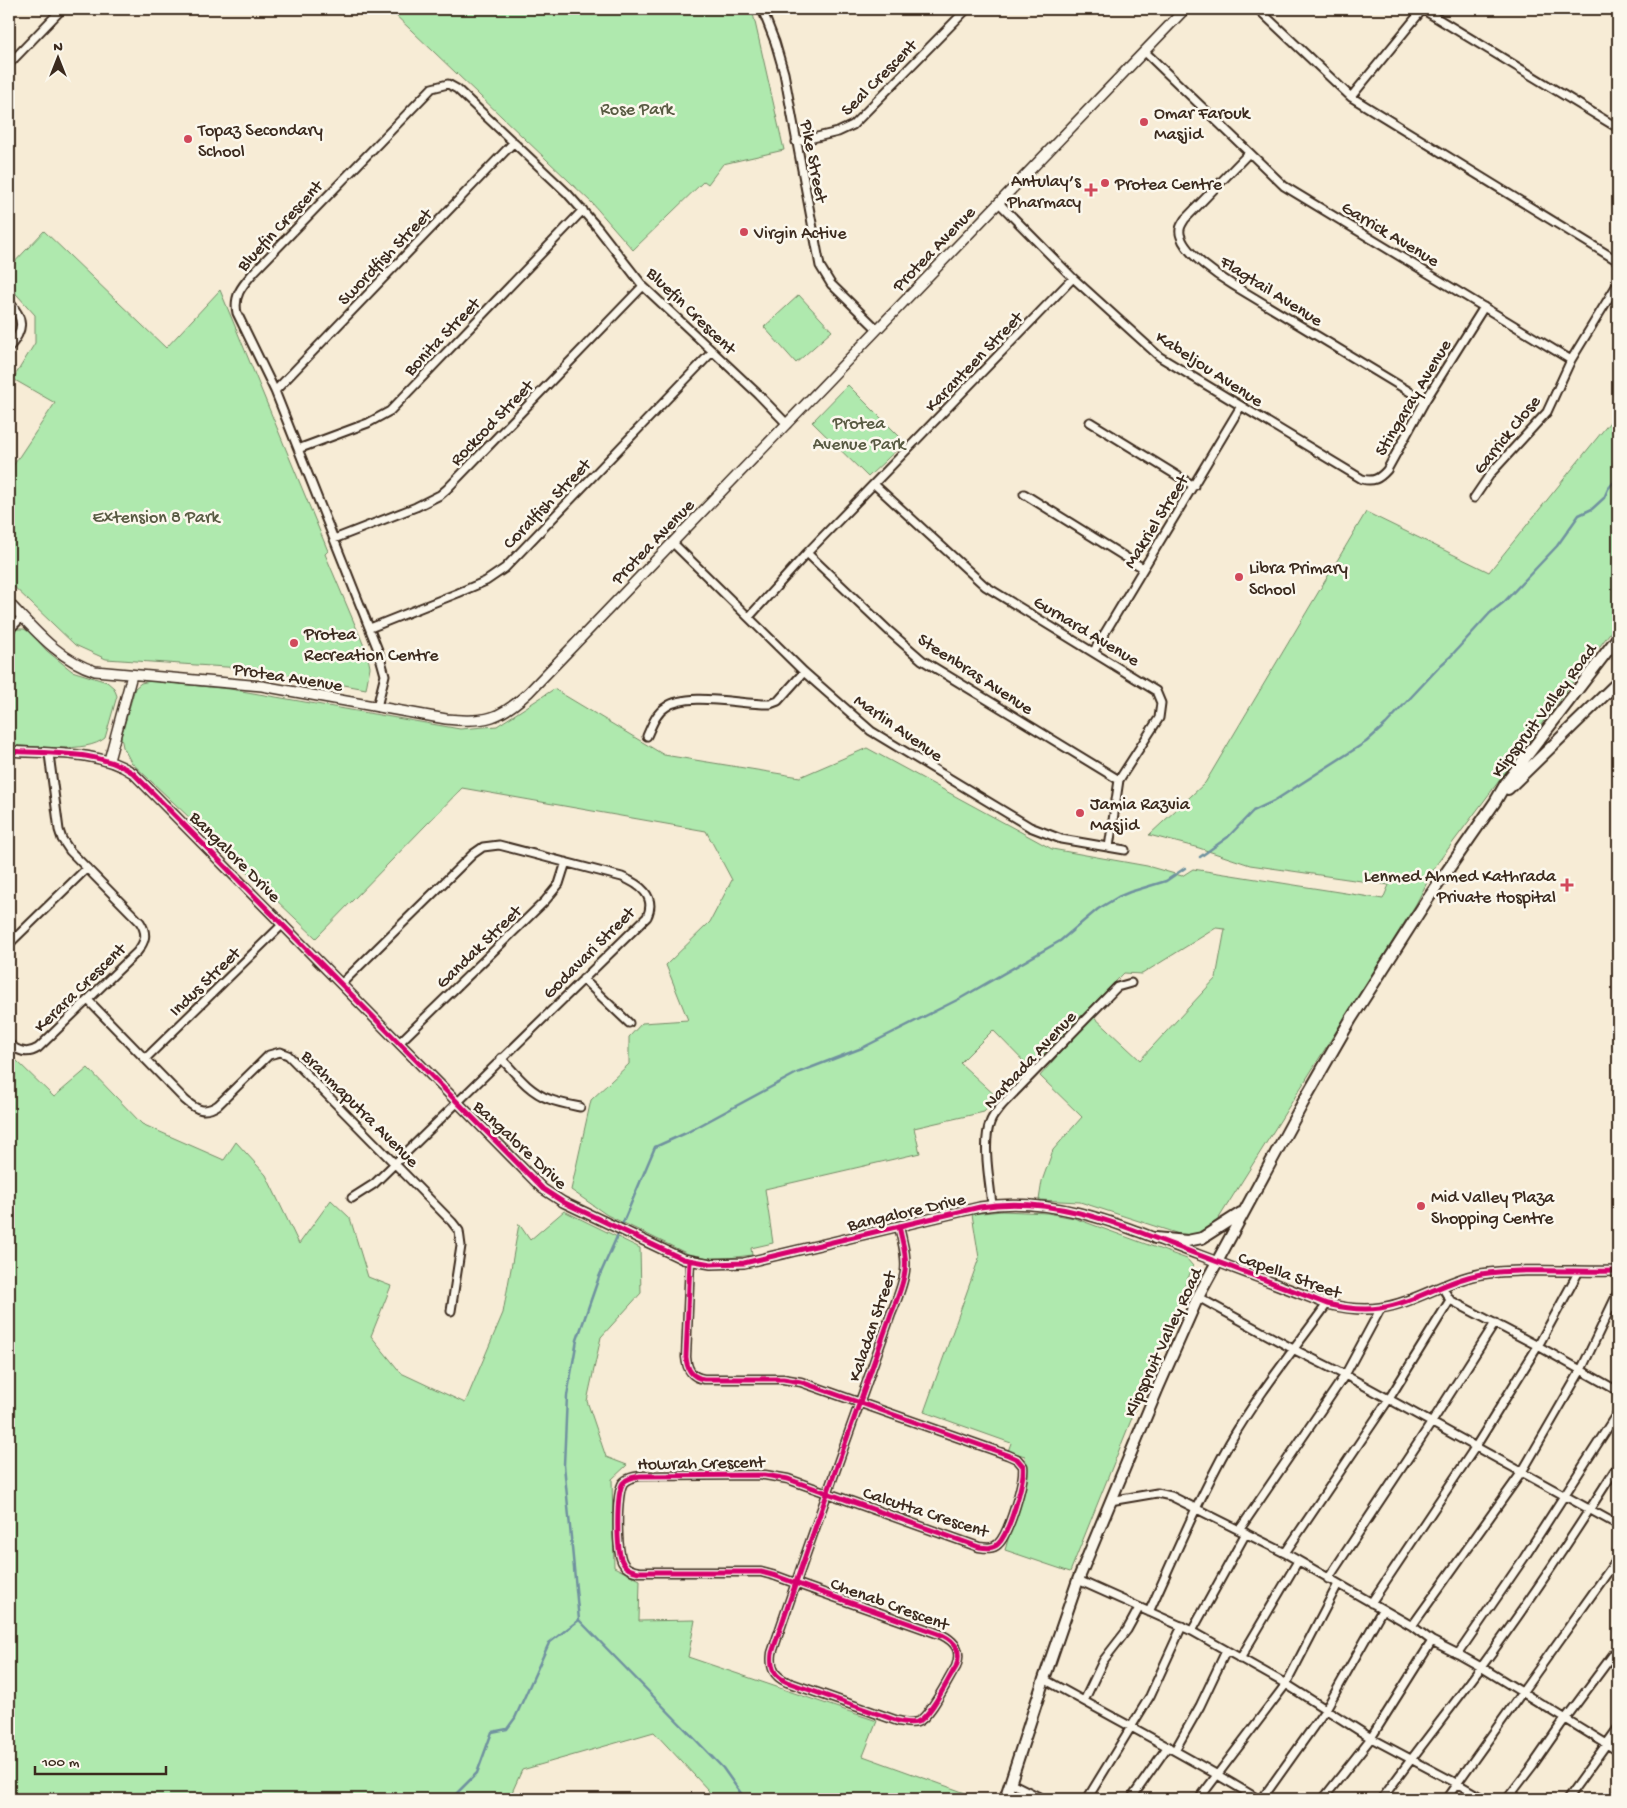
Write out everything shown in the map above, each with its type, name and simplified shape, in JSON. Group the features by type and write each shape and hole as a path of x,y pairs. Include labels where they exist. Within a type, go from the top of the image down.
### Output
{"main road":[{"name":"Klipspruit Valley Road","path":"1006,1799 1078,1580 1198,1296 1351,1018 1506,783 1618,637"},
{"name":"Klipspruit Valley Road","path":"1495,802 1618,682"},
{"path":"1155,1238 1186,1241 1202,1238 1243,1212"}],"street":[{"path":"9,64 62,9"},
{"name":"Pike Street","path":"762,9 775,42 784,73 818,260 823,273 835,288 877,329"},
{"name":"Seal Crescent","path":"796,142 838,132 853,125 967,9"},
{"name":"Protea Avenue","path":"9,603 50,645 79,665 105,673 248,684 439,718 468,721 490,718 508,710 529,692 1185,9"},
{"path":"1258,9 1351,97 1618,262"},
{"path":"1351,97 1423,9 1618,128"},
{"name":"Garrick Avenue","path":"1144,52 1290,190 1571,360"},
{"name":"Bluefin Crescent","path":"377,707 383,687 384,675 381,658 275,391 241,323 236,307 239,289 432,88 448,84 457,89 514,142 583,210 643,286 758,394 787,424"},
{"name":"Swordfish Street","path":"275,391 514,142"},
{"name":"Flagtail Avenue","path":"1249,153 1185,219 1180,229 1183,243 1210,270 1227,282 1425,401"},
{"name":"Kabeljou Avenue","path":"999,203 1073,278 1160,357 1355,476"},
{"name":"Bonita Street","path":"298,449 368,423 390,411 583,210"},
{"name":"Karanteen Street","path":"748,617 1073,278"},
{"path":"1571,360 1618,283"},
{"name":"Rockcod Street","path":"334,539 432,500 447,489 643,286"},
{"path":"9,302 16,310 21,322 19,334 9,348"},
{"name":"Stingaray Avenue","path":"1355,476 1373,481 1382,476 1408,435 1425,401 1484,307"},
{"name":"Coralfish Street","path":"370,628 458,594 505,568 712,352"},
{"name":"Garrick Close","path":"1474,498 1491,473 1547,412 1571,360"},
{"name":"Makriel Street","path":"1094,651 1241,406"},
{"path":"1090,422 1194,486"},
{"name":"Gurnard Avenue","path":"875,484 985,586 1094,651 1156,691 1161,703 1159,718 1119,780 1109,847"},
{"path":"1024,494 1143,568"},
{"name":"Marlin Avenue","path":"672,543 804,672 871,731 1011,817 1051,836 1125,850"},
{"name":"Steenbras Avenue","path":"808,553 890,632 927,664 1119,780"},
{"path":"9,630 22,617"},
{"path":"647,736 659,713 670,705 680,701 698,700 770,704 778,701 804,672"},
{"path":"109,760 132,675"},
{"name":"Bangalore Drive","path":"9,751 109,760 125,768 144,782 543,1189 552,1196 602,1221 690,1261 720,1264 744,1263 992,1205 1023,1205 1059,1208 1106,1221 1217,1262"},
{"path":"9,944 87,868 70,851 60,835 49,754"},
{"name":"Godavari Street","path":"341,984 473,854 483,847 499,845 630,880 644,891 651,904 647,917 501,1058 395,1164 368,1189 352,1198"},
{"name":"Gandak Street","path":"400,1043 545,901 559,884 566,862"},
{"name":"Kerara Crescent","path":"9,1044 23,1052 34,1051 142,946 146,936 140,922 87,868"},
{"name":"Indus Street","path":"146,1058 283,924"},
{"path":"583,979 629,1023"},
{"name":"Narbada Avenue","path":"992,1205 987,1145 989,1125 993,1117 1003,1104 1117,987 1131,983"},
{"name":"Brahmaputra Avenue","path":"88,1000 193,1106 205,1111 218,1105 268,1055 276,1052 284,1053 297,1063 459,1230 461,1246 451,1311"},
{"path":"501,1058 524,1082 540,1095 548,1099 580,1107"},
{"name":"Kaladan Street","path":"787,1682 778,1678 771,1667 772,1653 904,1277 906,1255 899,1226"},
{"path":"690,1261 686,1357 688,1369 694,1376 704,1379 792,1380 811,1384 860,1402"},
{"name":"Capella Street","path":"1217,1262 1327,1304 1354,1309 1381,1308 1394,1305 1479,1274 1618,1271"},
{"path":"1371,1603 1476,1446 1538,1346 1579,1272"},
{"path":"1442,1287 1450,1300 1618,1391"},
{"path":"1412,1626 1522,1472 1581,1370 1618,1292"},
{"path":"1198,1296 1618,1525"},
{"path":"1285,1553 1389,1399 1450,1300"},
{"path":"1149,1612 1196,1508 1229,1444 1254,1405 1327,1304"},
{"path":"1192,1632 1243,1531 1345,1375 1381,1308"},
{"path":"1328,1579 1495,1323"},
{"name":"Calcutta Crescent","path":"827,1494 980,1546 991,1547 998,1544 1007,1528 1022,1480 1022,1466 1017,1459 860,1402"},
{"path":"1458,1654 1565,1495 1618,1412"},
{"path":"1382,1799 1548,1574 1618,1465"},
{"name":"Howrah Crescent","path":"795,1583 761,1572 639,1572 631,1570 623,1564 619,1553 620,1488 627,1479 640,1476 764,1476 788,1479 827,1494"},
{"path":"1110,1501 1157,1492 1164,1493 1243,1531 1412,1626 1432,1641 1481,1667 1618,1751"},
{"path":"1446,1799 1618,1558"},
{"path":"1240,1659 1298,1561"},
{"path":"1078,1580 1182,1626 1286,1684 1371,1738 1484,1799"},
{"name":"Chenab Crescent","path":"787,1682 898,1721 914,1723 919,1722 929,1712 956,1667 959,1654 955,1642 942,1634 795,1583"},
{"path":"1199,1799 1286,1684 1338,1584"},
{"path":"1084,1701 1103,1661 1127,1630 1139,1608"},
{"path":"1262,1799 1326,1709 1382,1610"},
{"path":"1086,1799 1132,1728 1150,1696 1182,1626"},
{"path":"1323,1799 1371,1738 1432,1641"},
{"path":"1507,1799 1618,1648"},
{"path":"1131,1799 1172,1748 1200,1706 1226,1651"},
{"path":"1044,1679 1172,1748 1258,1799"},
{"path":"1567,1799 1618,1728"},
{"path":"1011,1783 1044,1799"}],"green space":[{"name":"Rose Park","path":"389,9 752,9 784,150 723,164 708,184 704,181 633,250 592,203"},
{"name":"Extension 8 Park","path":"44,231 166,348 220,290 328,551 325,554 367,653 370,667 366,689 256,669 106,659 75,645 9,582 9,472 55,403 13,379 35,343 35,315 9,286 9,268"},
{"path":"799,295 832,331 796,363 764,327"},
{"name":"Protea Avenue Park","path":"848,385 905,442 868,477 812,422"},
{"path":"1618,412 1618,622 1436,865 1416,904 1214,1226 1194,1235 1179,1234 1080,1202 1039,1200 1042,1181 1053,1150 1082,1117 1040,1076 1092,1015 1140,1060 1216,978 1225,929 1216,928 1142,974 1124,973 1030,1068 993,1030 960,1063 997,1097 984,1112 914,1128 920,1153 765,1189 773,1243 751,1248 752,1255 709,1258 688,1254 607,1215 571,1190 591,1100 629,1064 629,1037 642,1023 688,1020 666,965 710,922 732,880 706,831 462,788 316,938 131,762 123,747 121,737 135,688 141,683 150,681 230,689 460,729 497,726 554,689 664,755 800,777 867,748 1052,849 1147,866 1182,876 1193,869 1383,899 1389,885 1250,865 1199,848 1149,835 1205,783 1366,512 1489,572"},
{"path":"17,629 24,629 30,632 47,651 72,671 107,682 114,688 117,696 105,738 96,743 73,748 9,745 9,636"},
{"path":"16,1060 54,1097 88,1068 142,1124 224,1160 236,1142 266,1175 299,1244 331,1200 350,1218 368,1277 391,1286 371,1336 401,1373 465,1403 503,1313 519,1224 530,1240 564,1211 640,1248 641,1293 601,1337 587,1401 606,1457 627,1465 612,1479 614,1567 640,1580 639,1621 695,1620 688,1657 877,1721 863,1756 982,1799 707,1799 709,1791 654,1732 522,1770 509,1799 9,1799 9,1070"},
{"path":"1002,1211 1047,1213 1074,1218 1187,1259 1193,1266 1070,1572 1005,1550 1027,1471 1025,1456 1008,1451 1011,1443 924,1412 979,1258 972,1214"}],"waterway":[{"path":"1200,857 1228,837 1253,811 1274,801 1366,742 1386,724 1490,613 1504,602 1557,546 1579,515 1592,509 1604,498 1608,489 1618,477"},
{"path":"621,1227 655,1147 686,1133 797,1073 862,1048 961,998 1060,941 1098,909 1118,897 1166,881 1185,868"},
{"path":"619,1232 599,1277 577,1340 567,1396 564,1465 579,1620 723,1768 745,1799"},
{"path":"451,1799 477,1773 492,1732 507,1729 515,1718 549,1643 579,1620"}],"cycle path":[{"path":"9,751 73,754 105,760 133,773 543,1189 563,1202 683,1259 711,1264 744,1263 980,1207 1008,1204 1037,1205 1092,1216 1327,1304 1353,1309 1373,1309 1393,1305 1418,1297 1455,1281 1481,1274 1531,1271 1618,1271"},
{"path":"690,1261 686,1357 689,1369 696,1376 704,1379 783,1379 801,1382 1008,1455 1017,1459 1023,1466 1019,1494 1007,1530 998,1544 989,1548 979,1547 788,1479 765,1475 640,1476 633,1477 623,1483 619,1498 618,1536 621,1557 624,1565 630,1569 639,1572 761,1572 776,1576 795,1583 942,1635 951,1641 958,1652 956,1667 938,1698 922,1719 915,1723 898,1721 787,1682 779,1677 772,1667 772,1653 795,1586 806,1552 818,1519 830,1485 842,1452 854,1418 866,1385 891,1314 898,1298 905,1271 904,1248 899,1226"}],"place":[{"name":"Omar Farouk Masjid","path":"1144,122"},
{"name":"Topaz Secondary School","path":"188,139"},
{"name":"Protea Centre","path":"1105,183"},
{"name":"Antulay’s Pharmacy","path":"1091,190"},
{"name":"Virgin Active","path":"744,232"},
{"name":"Libra Primary School","path":"1239,577"},
{"name":"Protea Recreation Centre","path":"294,643"},
{"name":"Jamia Razvia Masjid","path":"1080,813"},
{"name":"Lenmed Ahmed Kathrada Private Hospital","path":"1567,885"},
{"name":"Mid Valley Plaza Shopping Centre","path":"1421,1206"}]}
